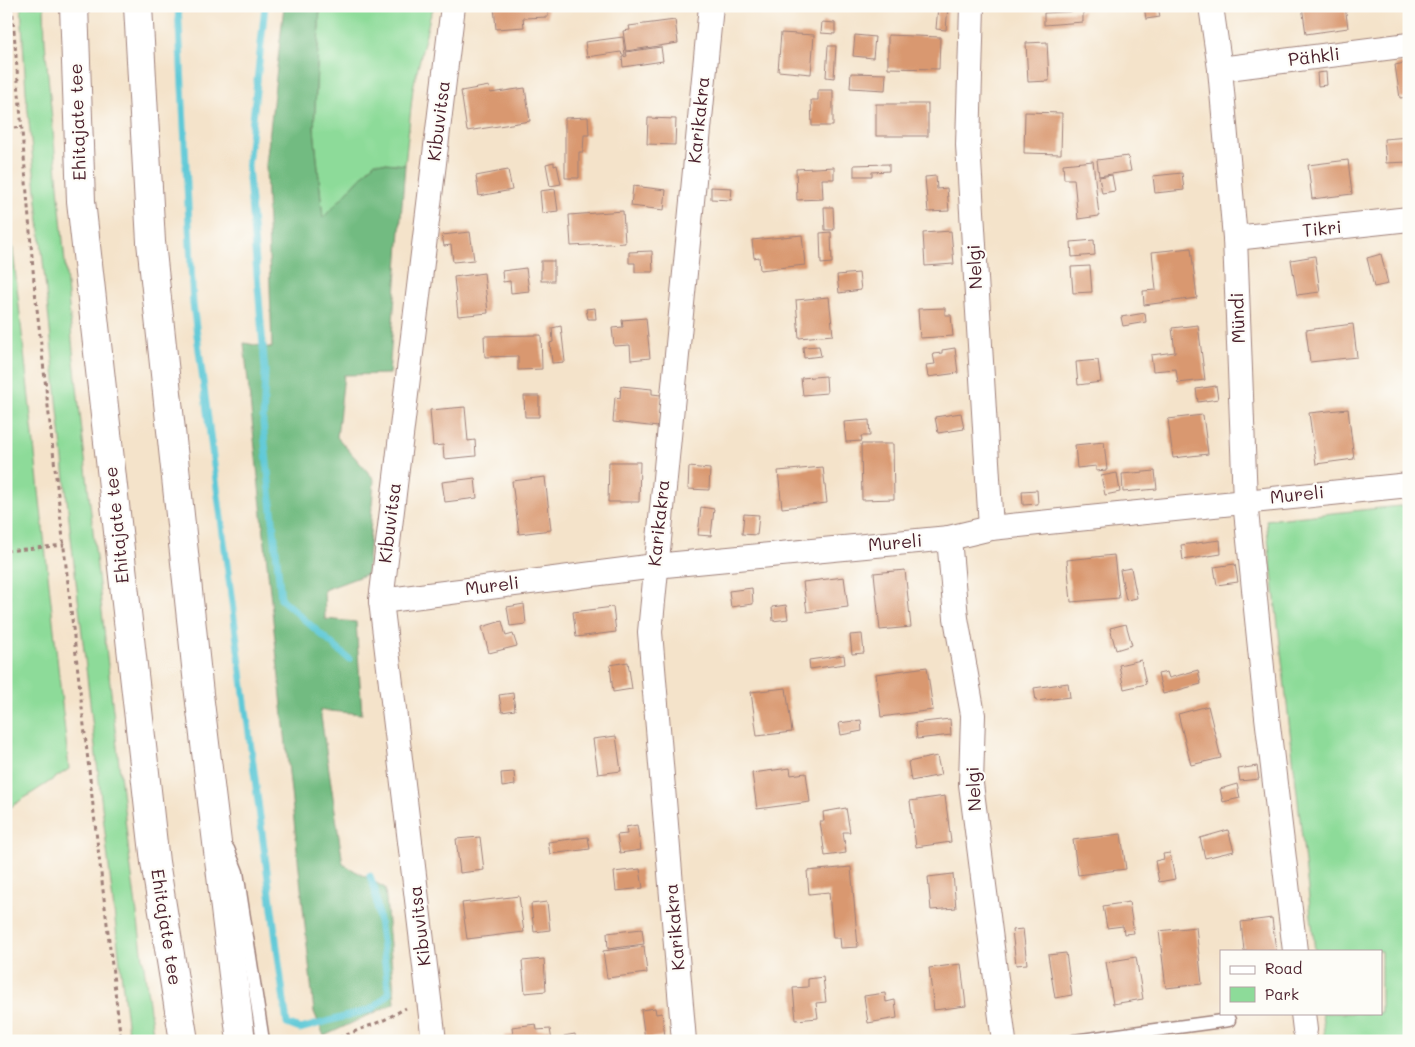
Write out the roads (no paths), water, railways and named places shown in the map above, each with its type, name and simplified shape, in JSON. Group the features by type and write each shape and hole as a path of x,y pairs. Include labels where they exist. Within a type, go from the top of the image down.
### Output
{"highway":[{"name":"Ehitajate tee","path":"74,6 82,211 155,862 184,1041"},
{"path":"138,6 151,242 199,694 241,1041"}],"street":[{"name":"Kibuvitsa","path":"434,1041 380,600 453,6"},
{"name":"Karikakra","path":"684,1041 650,632 711,6"},
{"name":"Nelgi","path":"972,6 968,144 991,528"},
{"name":"Mündi","path":"1211,6 1220,69 1234,238 1245,500 1258,631 1295,950"},
{"name":"Pähkli","path":"1220,69 1409,45"},
{"name":"Tikri","path":"1234,238 1409,219"},
{"name":"Mureli","path":"380,600 655,566 949,538 991,528 1245,500 1409,485"},
{"name":"Nelgi","path":"949,538 956,618 973,715 971,784 1004,1041"}],"lane":[{"path":"213,812 237,872 263,1041"},
{"path":"1074,1041 1229,1020"}],"waterway":[{"path":"178,6 193,304 287,1024 300,1029 372,1009 389,994 375,890 370,876"},
{"path":"265,6 248,166 265,371 263,423 281,599 349,659"}]}
